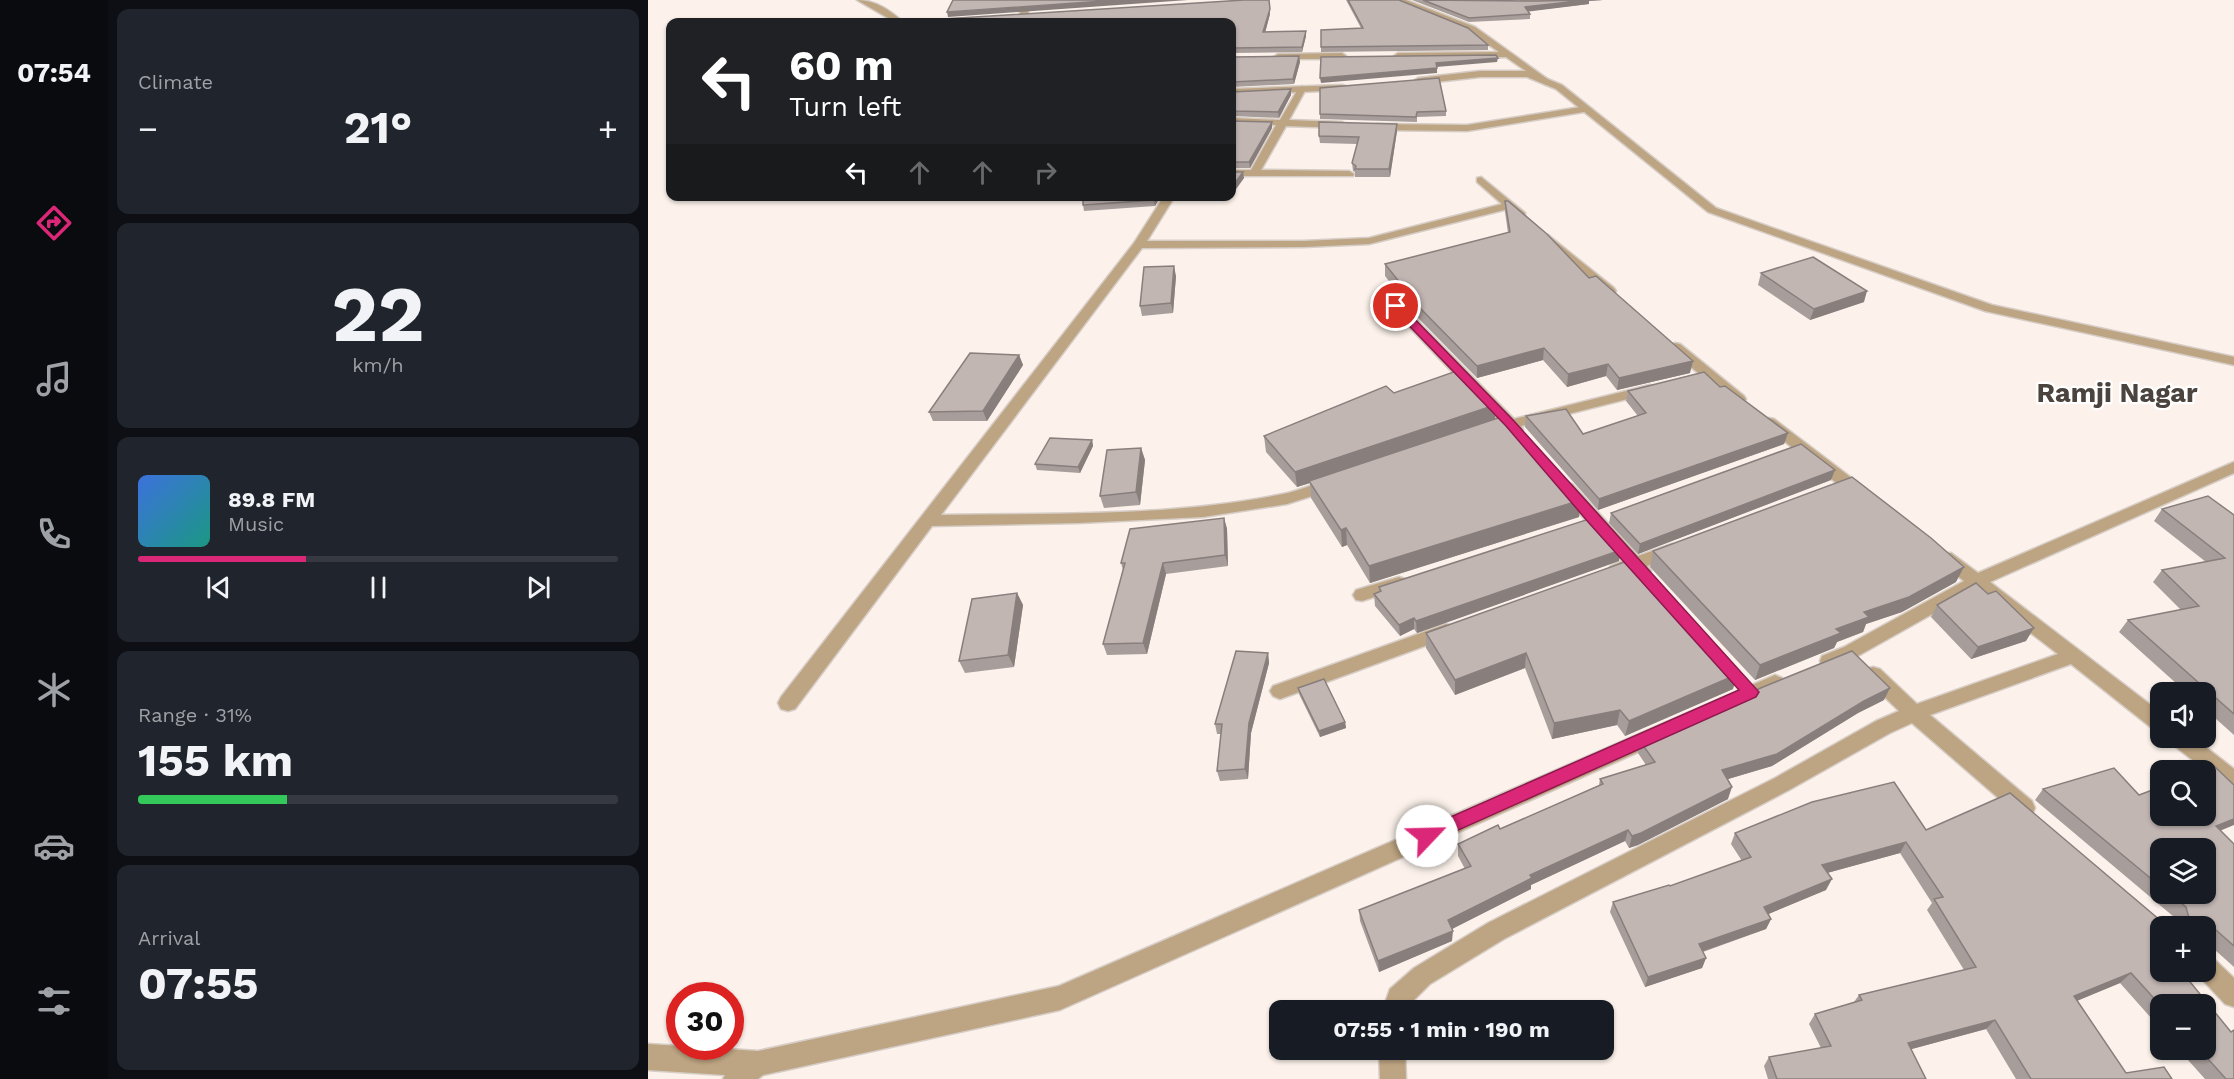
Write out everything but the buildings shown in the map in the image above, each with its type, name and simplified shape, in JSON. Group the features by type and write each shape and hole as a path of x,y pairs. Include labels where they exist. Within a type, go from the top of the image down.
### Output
{"street":[{"path":"861,0 874,5 893,18"},
{"path":"1024,18 1027,0"},
{"path":"1399,0 1472,29 1549,83"},
{"path":"1524,0 1542,0"},
{"path":"1030,18 1036,16"},
{"path":"1393,56 1508,54"},
{"path":"1266,57 1347,56"},
{"path":"1410,82 1510,73 1528,74 1559,87 1712,210 1989,308 2234,361"},
{"path":"1236,92 1356,87"},
{"path":"1254,173 1302,89"},
{"path":"1361,126 1467,128 1587,109"},
{"path":"1236,121 1350,126"},
{"path":"1236,173 1349,174"},
{"path":"1481,180 1618,298"},
{"path":"788,704 1138,245 1167,201"},
{"path":"1138,245 1304,244 1370,241 1510,205"},
{"path":"1396,306 1525,441"},
{"path":"1663,336 1702,376 1800,446 1874,504"},
{"path":"1476,435 1510,423 1661,386"},
{"path":"1779,454 1800,446"},
{"path":"648,1058 758,1064 1060,998 1747,688 1800,672 1850,652 1977,581 2234,467"},
{"path":"1556,476 1588,522 1635,564 1650,581"},
{"path":"927,522 1203,512 1287,499 1343,480"},
{"path":"1824,491 1846,483"},
{"path":"1588,522 1616,512"},
{"path":"1602,575 1690,542"},
{"path":"1930,546 2150,715"},
{"path":"1362,595 1417,577"},
{"path":"1280,691 1457,627"},
{"path":"1850,652 1914,713 2039,820"},
{"path":"1398,1000 1422,976 1496,932 1782,784 1883,727 1914,713 2073,656"},
{"path":"2192,748 2234,781"},
{"path":"2216,977 2234,995"},
{"path":"1392,1060 1393,1079"},
{"path":"736,1079 758,1064"}],"district":[{"name":"Ramji Nagar","path":"2117,393"}],"route":[{"path":"1396,306 1510,423 1594,520 1751,692 1427,836"}]}
